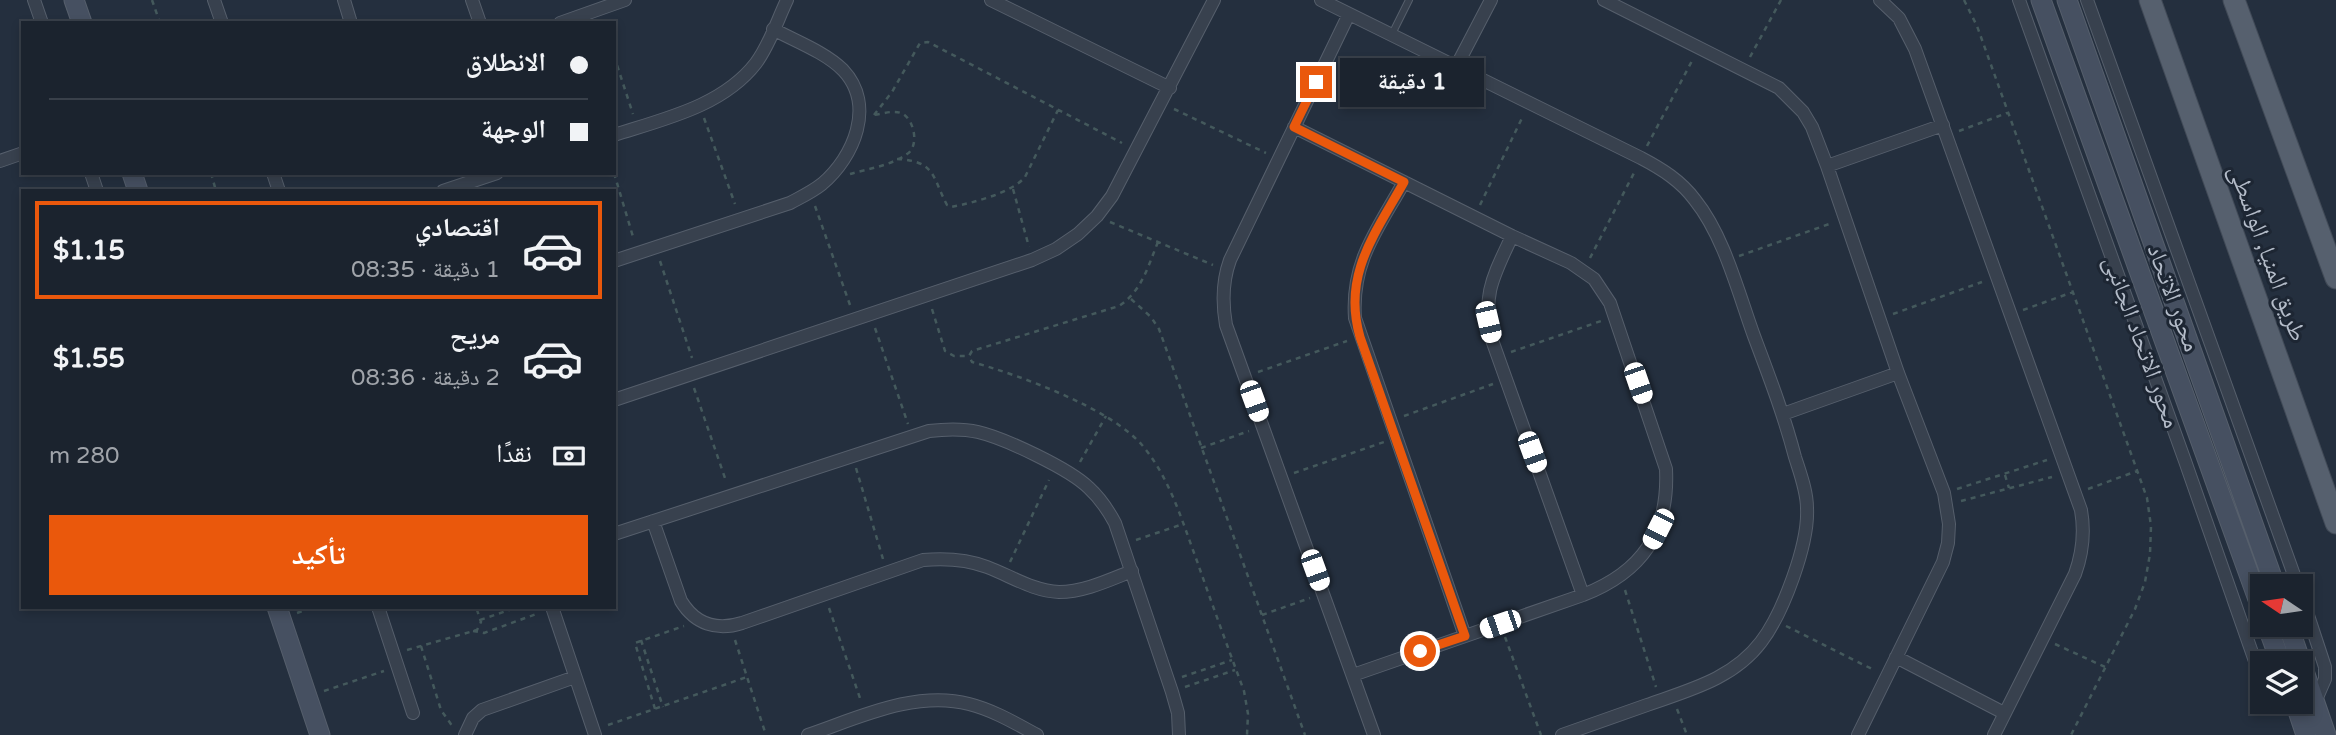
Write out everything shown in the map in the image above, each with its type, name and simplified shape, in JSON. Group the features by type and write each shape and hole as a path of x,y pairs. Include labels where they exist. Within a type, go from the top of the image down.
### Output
{"main road":[{"name":"طريق المنيا, الواسطى","path":"2150,0 2336,523"},
{"path":"2234,0 2336,278"}],"street":[{"path":"34,0 41,21"},
{"path":"74,0 81,21"},
{"path":"214,0 221,21"},
{"path":"344,0 350,21"},
{"path":"472,0 479,21"},
{"path":"566,21 625,0"},
{"path":"616,134 700,105 724,93 745,76 766,46 787,0"},
{"path":"991,0 1170,88"},
{"path":"616,399 927,296 1032,260 1056,249 1078,234 1097,216 1112,196 1214,0"},
{"path":"1321,0 1652,164 1680,183 1707,217 1726,260 1783,414 1807,506 1807,531 1801,556 1774,620 1761,642 1742,662 1720,678 1562,735"},
{"path":"1456,67 1491,0"},
{"path":"1604,0 1779,88 1792,99 1812,127 1898,373 1946,499 1950,524 1943,562 1858,735"},
{"path":"1880,0 1909,32 2075,494 2084,526 2081,559 1994,735"},
{"name":"محور الاتحاد الجانبى","path":"2019,0 2251,651"},
{"name":"محور الاتحاد","path":"2041,0 2250,577"},
{"name":"محور الاتحاد","path":"2067,0 2271,574"},
{"path":"2087,0 2294,574"},
{"path":"1349,14 1226,271 1224,312 1262,426 1374,735"},
{"path":"616,260 790,203 824,183 848,154 860,119 859,101 853,85 829,59 773,29"},
{"path":"1294,127 1583,270 1603,290 1615,316 1661,449 1665,469 1667,489 1658,529 1636,564 1620,577 1583,595 1353,675"},
{"path":"1827,166 1944,131"},
{"path":"0,161 21,154"},
{"path":"449,189 491,175"},
{"path":"1404,182 1364,253 1353,296 1355,318 1465,636"},
{"path":"1512,236 1490,283 1488,322 1583,595"},
{"path":"1783,414 1898,373"},
{"path":"616,533 929,430 977,432 1000,439 1073,475 1090,488 1104,504 1123,544 1171,687 1178,713 1179,735"},
{"path":"653,521 681,601 700,621 710,625 731,626 923,560 945,558 966,561 1037,589 1059,592 1080,590 1132,571"},
{"path":"279,609 320,735"},
{"path":"378,609 413,713"},
{"path":"552,609 594,733"},
{"path":"2313,695 2321,691 2325,667 2314,634"},
{"path":"1896,657 2004,713"},
{"path":"460,733 482,710 575,677"},
{"path":"808,735 911,702 939,700 994,712 1037,735"},
{"path":"2300,714 2306,735"},
{"path":"2307,714 2326,735"}],"lane":[{"path":"1392,34 1409,0"}],"path":[{"path":"152,0 159,21"},
{"path":"1744,69 1781,0"},
{"path":"1964,0 1977,26 2138,471 2151,526 2145,582 2135,609 2071,735"},
{"path":"824,183 907,155 915,138 909,119 899,112 873,116 892,92 918,47 924,42 1137,151"},
{"path":"616,62 638,127"},
{"path":"1162,103 1279,159"},
{"path":"1474,217 1530,103"},
{"path":"700,105 740,220"},
{"path":"897,159 908,160 927,168 935,176 947,205 951,207 1013,188 1025,177 1058,110"},
{"path":"1944,131 2007,113"},
{"path":"615,175 638,253"},
{"path":"1013,188 1032,260"},
{"path":"811,193 856,320"},
{"path":"1097,216 1226,271"},
{"path":"1726,260 1845,218"},
{"path":"969,356 972,351 1119,306 1130,299 1139,287 1158,242"},
{"path":"655,248 731,495"},
{"path":"1880,319 1996,276"},
{"path":"2010,315 2073,292"},
{"path":"927,296 945,351 954,356 969,356"},
{"path":"1130,299 1141,307 1160,329 1305,735"},
{"path":"870,315 912,435"},
{"path":"1498,357 1615,316"},
{"path":"1245,376 1360,337"},
{"path":"969,356 972,362 998,368 1033,382 1106,416 1142,444 1163,473 1244,691 1248,713 1247,735"},
{"path":"1390,421 1506,380"},
{"path":"1073,475 1106,416"},
{"path":"1201,448 1262,426"},
{"path":"1281,478 1396,438"},
{"path":"851,454 887,572"},
{"path":"1946,499 2005,474 2060,456"},
{"path":"1004,574 1056,466"},
{"path":"2075,494 2138,471"},
{"path":"1946,499 2009,488 2067,473"},
{"path":"2005,474 2009,488"},
{"path":"1123,544 1183,524"},
{"path":"1620,577 1667,698 1687,735"},
{"path":"1262,615 1323,593"},
{"path":"824,594 866,716"},
{"path":"307,697 395,661 421,646 480,627 477,609"},
{"path":"480,620 512,609"},
{"path":"472,631 484,633 549,609"},
{"path":"1774,620 1887,676"},
{"path":"655,709 635,646 636,641 700,621"},
{"path":"1500,624 1541,735"},
{"path":"731,626 766,735"},
{"path":"2042,638 2105,667"},
{"path":"641,640 663,707"},
{"path":"421,646 441,710 460,733"},
{"path":"1171,687 1232,660"},
{"path":"1171,687 1236,670"},
{"path":"594,733 747,677"}],"route":[{"path":"1316,82 1294,127 1404,182 1364,253 1353,296 1360,337 1465,636 1420,651"}]}
